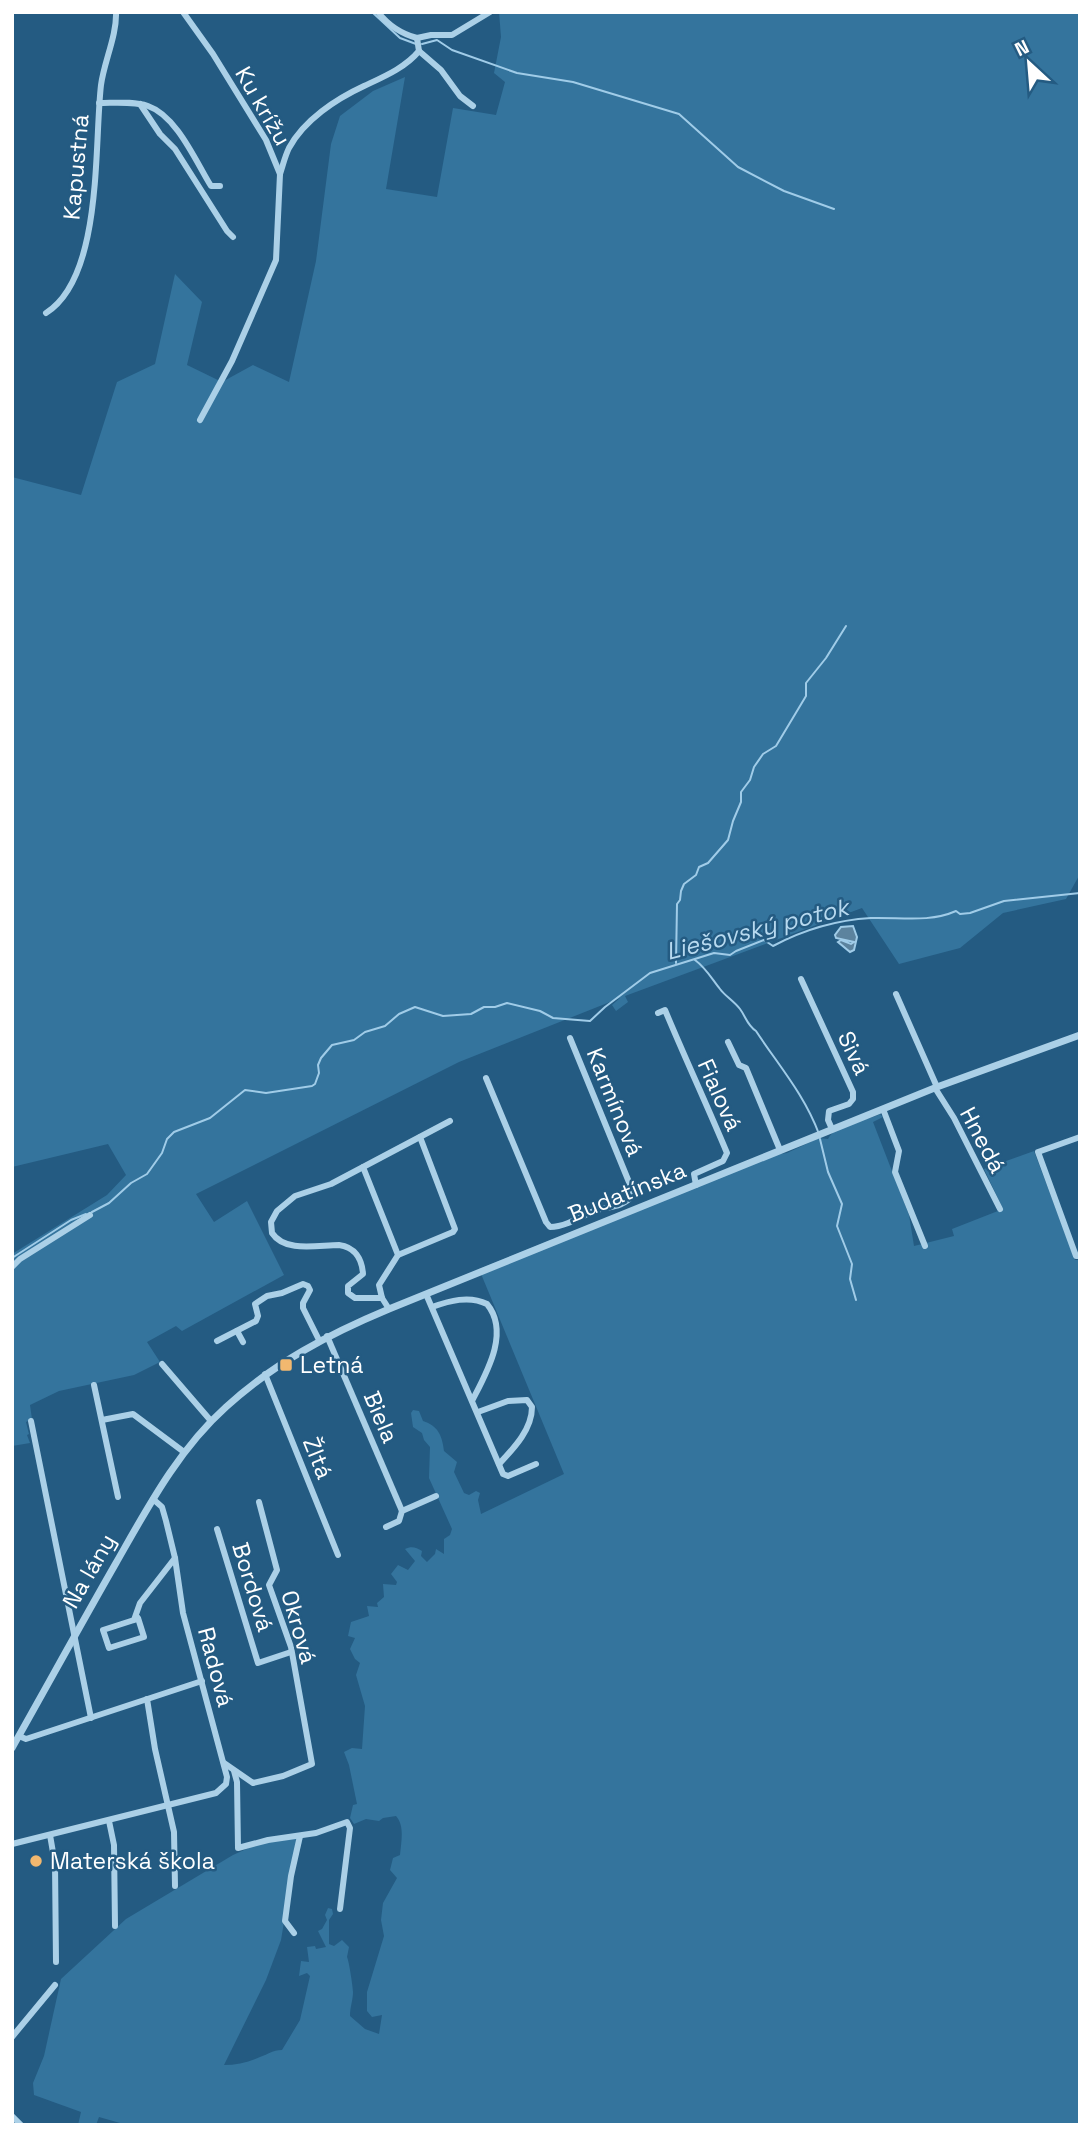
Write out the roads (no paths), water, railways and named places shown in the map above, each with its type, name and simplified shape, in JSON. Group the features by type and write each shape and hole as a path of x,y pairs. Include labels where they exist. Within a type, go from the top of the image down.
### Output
{"street":[{"name":"Ku krížu","path":"183,12 213,54 266,141 280,174 276,260 232,361 200,420"},
{"path":"378,12 383,19 404,34 417,38 452,35 490,12"},
{"name":"Kapustná","path":"46,313 63,297 83,254 95,187 99,103 117,13"},
{"path":"417,38 419,51 440,70 460,96 473,106"},
{"path":"280,174 288,149 316,116 355,90 388,75 413,59 419,51"},
{"path":"99,103 140,104 156,110 170,121 211,187 220,186"},
{"path":"140,104 160,134 175,149 233,237"},
{"name":"Sivá","path":"801,979 853,1092 853,1099 849,1104 829,1111 828,1120 832,1129"},
{"name":"Hnedá","path":"896,994 938,1087 1000,1209"},
{"name":"Fialová","path":"658,1013 665,1010 696,1087 705,1100 727,1153 723,1161 694,1174 696,1185"},
{"name":"Budatínska","path":"327,1336 819,1134 1080,1035"},
{"name":"Karmínová","path":"570,1038 631,1187 632,1196 628,1201 590,1212 583,1218"},
{"path":"729,1042 738,1065 749,1066 780,1150"},
{"path":"486,1078 546,1222 550,1227 556,1227 583,1218 587,1229"},
{"path":"883,1109 900,1151 895,1172 925,1246"},
{"path":"382,1298 355,1298 348,1293 348,1286 362,1278 364,1271 351,1248 339,1245 285,1244 276,1239 271,1228 277,1211 295,1196 331,1184 450,1121"},
{"path":"389,1309 382,1298 379,1285 398,1255 453,1233 455,1229 420,1137"},
{"path":"1078,1256 1038,1152 1080,1137"},
{"path":"363,1167 398,1255"},
{"path":"12,1267 20,1259 90,1215"},
{"path":"217,1341 256,1321 257,1301 303,1284 310,1290 303,1308 319,1340"},
{"path":"426,1294 503,1474 508,1476 536,1464"},
{"path":"432,1307 445,1302 469,1299 486,1304 493,1314 497,1326 492,1358 473,1399"},
{"path":"237,1331 243,1342"},
{"name":"Na lány","path":"12,1748 153,1499 184,1452 211,1421 265,1374 327,1336"},
{"name":"Biela","path":"327,1336 402,1511"},
{"path":"162,1364 211,1421"},
{"name":"Žltá","path":"265,1374 338,1555"},
{"path":"94,1385 118,1497"},
{"path":"478,1412 514,1399 527,1400 532,1407 531,1417 523,1434 499,1464"},
{"path":"102,1420 133,1414 184,1452"},
{"path":"30,1421 91,1718"},
{"path":"386,1527 399,1521 402,1511 436,1496"},
{"name":"Radová","path":"153,1499 162,1507 176,1558 183,1613 227,1777 226,1784 216,1793 168,1805"},
{"name":"Okrová","path":"233,1769 253,1783 283,1776 312,1764 291,1652 269,1586 276,1570 259,1502"},
{"name":"Bordová","path":"217,1529 258,1663 291,1652"},
{"path":"134,1620 140,1603 176,1558"},
{"path":"138,1618 144,1637 109,1648 103,1630 134,1620 138,1618"},
{"path":"19,1736 26,1739 202,1681"},
{"path":"147,1699 155,1749 174,1832 175,1886"},
{"path":"223,1761 233,1769 237,1782 238,1849 268,1840 300,1836 347,1822 350,1828 340,1909"},
{"path":"12,1844 168,1805"},
{"path":"109,1821 114,1845 115,1926"},
{"path":"50,1835 55,1864 56,1962"},
{"path":"294,1933 285,1921 300,1836"},
{"path":"12,2037 55,1985"},
{"path":"12,2116 21,2125"}],"waterway":[{"path":"372,12 400,38 416,44"},
{"path":"422,44 437,40 452,50 517,73 573,82 679,114 738,167 784,191 834,209"},
{"path":"676,963 677,904 684,884 696,875 699,867 708,863 728,840 741,802 741,792 750,780 754,767 763,754 776,746 806,696 806,683 846,626"},
{"name":"Liešovský potok","path":"92,1212 109,1203 131,1183 147,1174 162,1153 167,1139 174,1132 210,1118 245,1090 266,1093 312,1086 319,1073 321,1058 332,1045 354,1040 365,1032 385,1026 399,1014 415,1007 443,1016 471,1014 484,1007 507,1003 540,1011 553,1018 590,1021 650,973 714,953 730,955 764,940 773,946 796,935 846,921 925,918 956,911 960,914 970,913 1004,901 1080,893"},
{"path":"695,960 722,992 738,1006 756,1031 799,1093 819,1134"},
{"path":"820,1139 828,1172 842,1204 837,1226 852,1264 850,1279 856,1300"},
{"name":"Liešovský potok","path":"12,1258 71,1220 86,1214"}],"place":[{"name":"Letná","path":"286,1365"},
{"name":"Materská škola","path":"36,1861"}]}
